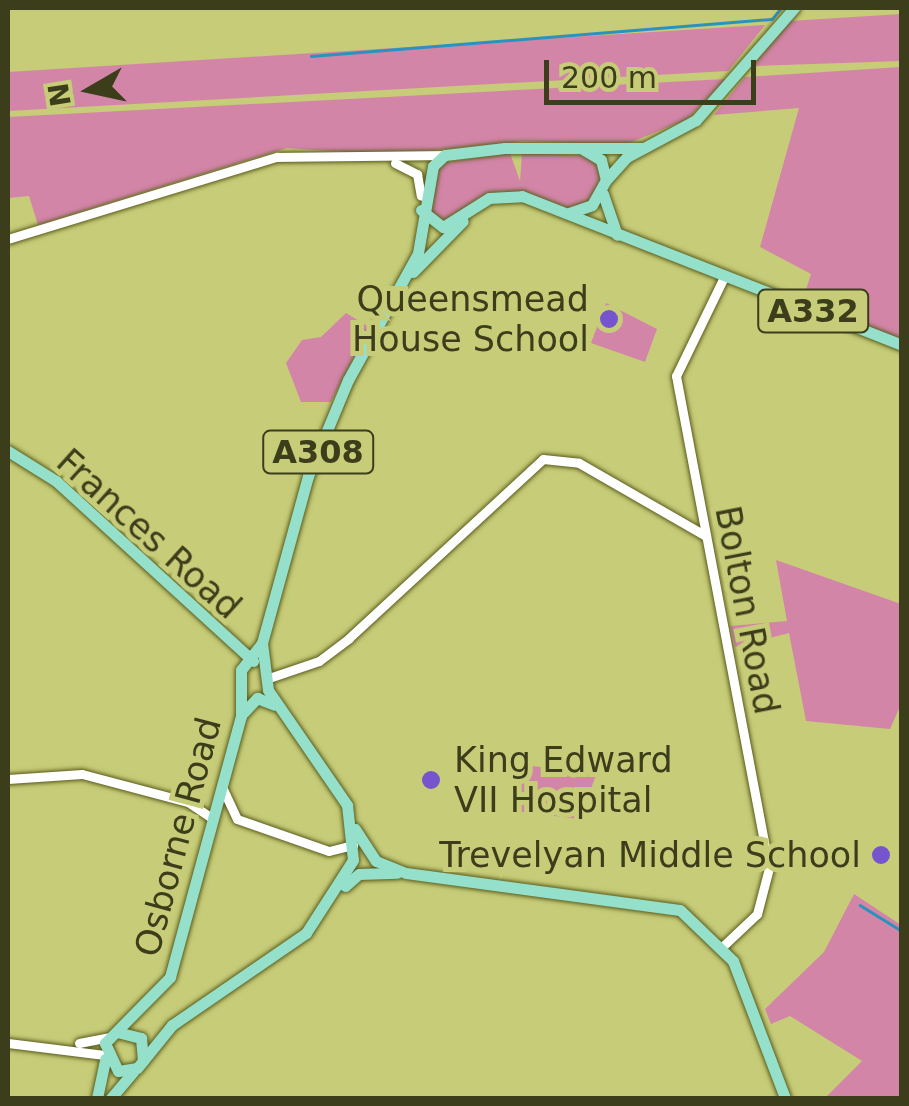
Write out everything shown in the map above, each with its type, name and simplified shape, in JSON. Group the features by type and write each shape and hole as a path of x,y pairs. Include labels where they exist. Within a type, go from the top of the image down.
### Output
{"main road":[{"path":"565,214 582,212 643,148 696,120 794,8"},
{"path":"579,148 600,160 605,185 603,215 619,238"},
{"path":"466,218 436,226 421,201 445,155 643,148"},
{"name":"Osborne Road","path":"113,1034 170,977 241,716 240,686 257,663 308,476 348,380 409,276 466,218 511,194 565,214"},
{"name":"Osborne Road","path":"409,276 421,201"},
{"name":"A332","path":"565,214 902,346"},
{"name":"Frances Road","path":"8,452 136,550 222,640 257,663"},
{"path":"222,640 240,686"},
{"name":"A308","path":"110,1098 172,1025 286,951 340,892 354,843 353,826 338,785 286,715 257,663"},
{"path":"241,716 260,698 286,715"},
{"path":"353,826 376,861 406,873"},
{"path":"340,892 359,874 406,873 568,902 666,905 723,946 760,1016 785,1098"},
{"path":"105,1057 118,1071 140,1065 140,1038 113,1034"},
{"name":"A308","path":"97,1098 113,1034"}],"street":[{"path":"8,239 277,158 390,161 445,155"},
{"path":"390,161 417,174 421,201"},
{"name":"Bolton Road","path":"723,946 757,914 769,868 676,376 724,278"},
{"path":"266,680 285,668 319,661 349,638 542,459 579,463 706,536"},
{"path":"257,663 285,668"},
{"path":"8,779 82,774 188,802 213,819"},
{"path":"188,802 222,788 237,819 329,851 354,843"},
{"path":"8,1043 76,1044 113,1034"},
{"path":"76,1044 105,1057"}],"shaded area":[{"path":"901,14 901,61 753,66 790,21"},
{"path":"765,25 728,71 8,111 8,72"},
{"path":"901,67 901,340 802,302 811,274 760,247 799,108 714,115 745,77"},
{"path":"726,79 688,119 624,145 524,141 387,155 287,148 38,225 29,196 8,198 8,117"},
{"path":"510,153 520,181 522,153 593,156 601,176 592,202 576,212 502,191 449,223 427,213 441,163"},
{"path":"606,303 657,329 645,362 591,343"},
{"path":"346,313 369,327 331,402 301,402 286,363 302,340 321,337"},
{"path":"776,560 901,604 901,704 890,729 806,721 789,633 735,647 730,626 787,621"},
{"path":"522,765 597,773 579,819 515,811"},
{"path":"854,894 901,925 901,1098 825,1098 862,1061 790,1016 771,1024 765,1009 824,952"}],"waterway":[{"path":"311,56 772,19 781,8"},
{"path":"860,905 902,931"}],"place":[{"name":"Queensmead House School","path":"609,319"},
{"name":"King Edward VII Hospital","path":"431,780"},
{"name":"Trevelyan Middle School","path":"881,855"}]}
